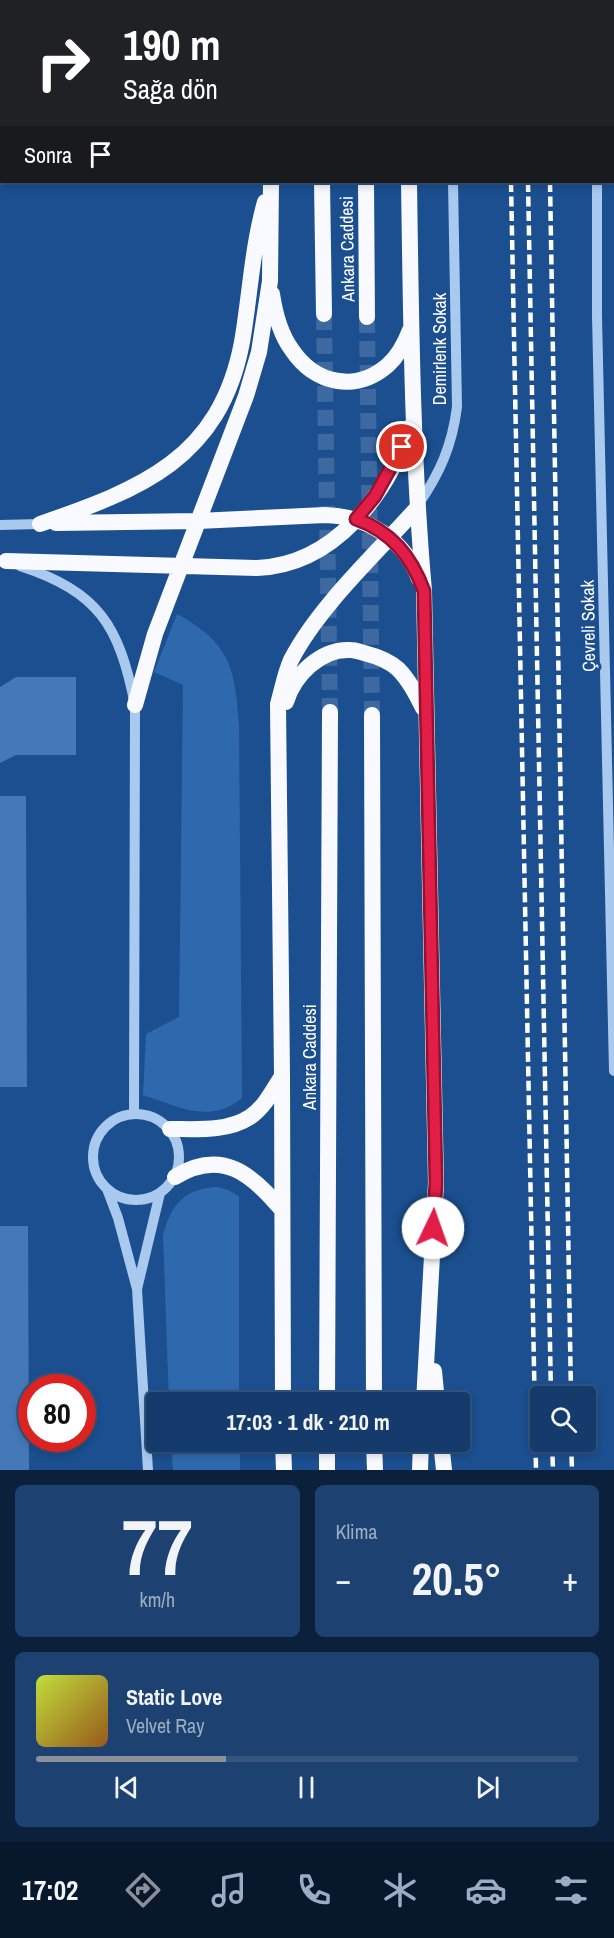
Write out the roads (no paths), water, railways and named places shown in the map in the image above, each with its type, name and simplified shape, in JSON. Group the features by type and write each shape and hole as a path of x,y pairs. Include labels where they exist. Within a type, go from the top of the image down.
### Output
{"highway":[{"path":"135,705 155,634 251,381 259,352 270,281 271,183"},
{"path":"40,524 109,499 147,480 179,458 208,426 227,392 238,358 254,251 260,219 271,183"},
{"name":"Ankara Caddesi","path":"322,183 324,314"},
{"name":"Ankara Caddesi","path":"366,183 367,317"},
{"path":"409,183 413,419 424,591 436,1183 424,1392"},
{"path":"270,281 278,321 292,351 305,366 330,380 357,381 374,376 389,364 402,347 411,328"},
{"path":"3,561 256,568 300,561 336,538 375,496 391,471 413,419"},
{"path":"283,1392 278,704 290,661 328,606 417,508"},
{"path":"40,524 345,516 374,527 390,538 410,560 424,591"},
{"path":"279,730 290,690 306,668 326,655 350,650 377,656 397,668 413,687 426,714"},
{"name":"Ankara Caddesi","path":"327,1392 330,712"},
{"path":"372,715 374,1392"},
{"path":"170,1129 210,1129 250,1117 269,1097 282,1075"},
{"path":"175,1177 189,1168 202,1164 234,1167 258,1183 282,1210"},
{"path":"428,1319 436,1392"},
{"path":"284,1452 284,1470"},
{"path":"327,1452 327,1470"},
{"path":"374,1452 375,1470"},
{"path":"420,1470 421,1452"},
{"path":"442,1452 444,1470"}],"street":[{"name":"Demirlenk Sokak","path":"417,508 430,488 447,452 454,431 457,407 453,183"},
{"name":"Çevreli Sokak","path":"597,183 597,315 614,1071"},
{"path":"0,525 40,524"},
{"path":"3,561 33,570 68,586 98,610 122,651 135,705 134,1114"},
{"path":"107,1189 124,1198 136,1200 149,1198 160,1193 175,1177 179,1167 180,1152 176,1138 159,1119 149,1115 134,1114 115,1119 97,1139 93,1152 98,1178 107,1189 118,1218 137,1289 148,1470"},
{"path":"137,1289 160,1193"}],"tunnel":[{"path":"324,314 330,712"},
{"path":"367,317 372,715"}],"railway":[{"path":"511,183 536,1470"},
{"path":"528,183 551,1386"},
{"path":"550,183 571,1386"},
{"path":"552,1452 553,1470"},
{"path":"571,1452 572,1470"}]}
